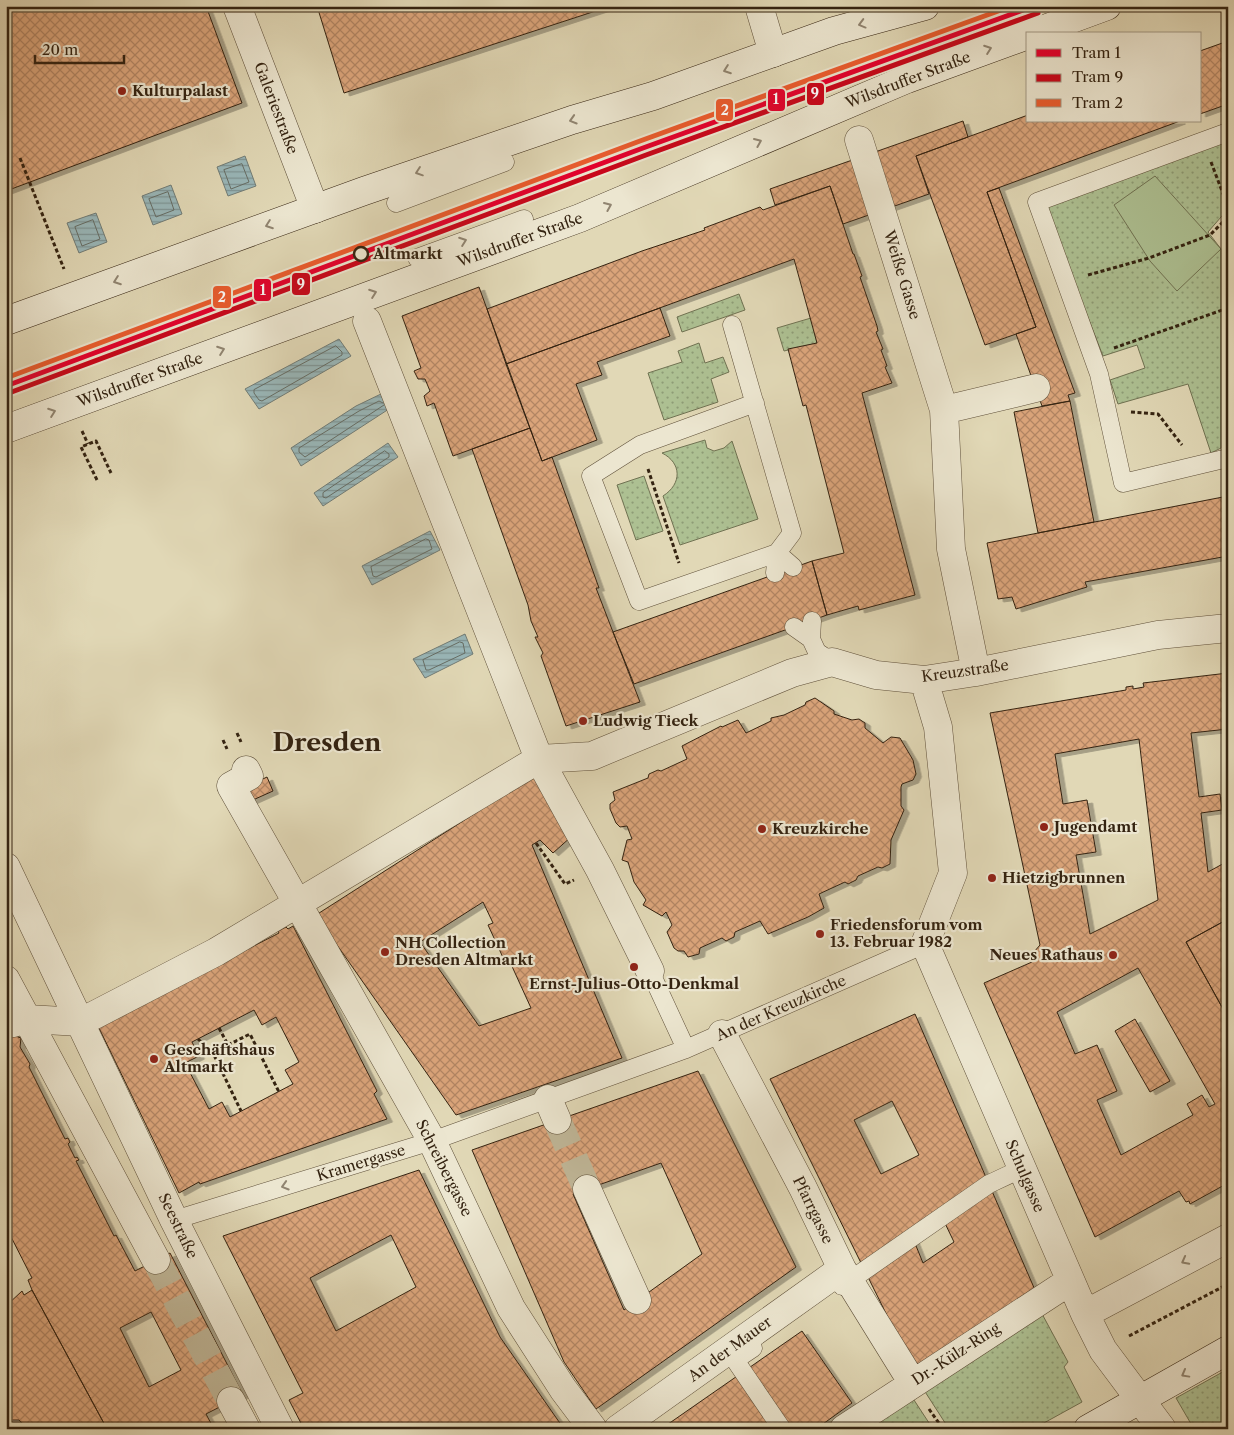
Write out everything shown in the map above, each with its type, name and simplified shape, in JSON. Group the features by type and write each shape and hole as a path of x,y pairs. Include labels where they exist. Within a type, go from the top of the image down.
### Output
{"street":[{"name":"Galeriestraße","path":"237,6 315,209"},
{"path":"759,6 773,53"},
{"path":"6,321 315,209 562,124 654,96 834,31 925,6"},
{"name":"Wilsdruffer Straße","path":"1035,32 1107,6"},
{"name":"Wilsdruffer Straße","path":"6,429 580,218 907,79 1026,35"},
{"name":"Weiße Gasse","path":"859,140 944,410 951,549 976,672"},
{"path":"367,321 539,759 600,870 650,971"},
{"path":"944,410 1036,388"},
{"name":"Kreuzstraße","path":"832,662 876,675 924,680 976,672 1158,635 1228,628"},
{"path":"19,1021 81,1022 216,952 298,905 539,759 592,756 792,673 832,662"},
{"path":"924,680 938,727 953,873 925,944"},
{"name":"Schreibergasse","path":"245,767 249,776 231,786 432,1141 511,1308 563,1389 593,1429"},
{"name":"Seestraße","path":"6,867 174,1220 280,1429"},
{"name":"Schulgasse","path":"925,944 1085,1314 1103,1350 1141,1399"},
{"path":"6,980 19,1021 156,1260"},
{"name":"Pfarrgasse","path":"722,1034 803,1188 842,1269 912,1382"},
{"path":"587,1189 637,1300"},
{"path":"1085,1314 1228,1238"},
{"name":"An der Mauer","path":"618,1429 842,1269"},
{"name":"Dr.-Külz-Ring","path":"844,1429 912,1382 1070,1281"},
{"path":"1088,1429 1228,1350"},
{"path":"1141,1399 1162,1429"},
{"path":"231,1401 246,1429"}],"lane":[{"path":"1228,132 1037,202 1092,356 1107,409 1123,483 1228,458"},
{"path":"396,203 505,162"},
{"path":"417,258 524,219"},
{"path":"732,325 792,533 777,552 639,601 592,476 640,445 754,403"},
{"path":"777,552 793,567"},
{"path":"775,573 777,552"},
{"path":"812,620 811,639 817,652 832,662"},
{"path":"794,627 811,639"},
{"name":"An der Kreuzkirche","path":"686,1050 925,944"},
{"path":"650,971 686,1050"},
{"name":"Kramergasse","path":"174,1220 432,1141 553,1110 686,1050"},
{"path":"782,1429 735,1360 989,1184 1021,1169"}],"path":[{"path":"1203,141 1228,207"},
{"path":"20,158 64,269"},
{"path":"1066,282 1149,258 1210,235 1228,217"},
{"path":"1092,356 1228,308"},
{"path":"1107,409 1158,414 1198,465"},
{"path":"97,480 81,447 96,441 111,473"},
{"path":"640,445 686,585"},
{"path":"220,1028 228,1044"},
{"path":"212,1052 250,1034 279,1092"},
{"path":"198,1039 212,1052 241,1111"},
{"path":"1103,1350 1228,1284"}],"green space":[{"path":"1228,138 1228,209 1208,232 1221,249 1221,448 1211,453 1188,384 1118,404 1110,380 1145,368 1137,345 1103,356 1044,205"},
{"path":"1155,176 1221,249 1177,291 1150,261 1114,205"},
{"path":"739,294 745,310 682,332 677,317"},
{"path":"811,318 817,343 784,351 777,328"},
{"path":"699,343 705,363 723,357 729,372 711,379 718,402 664,420 648,373 682,362 678,351"},
{"path":"705,440 707,448 714,451 724,448 732,441 758,519 680,545 663,496 674,486 677,474 676,468 669,457 662,453"},
{"path":"644,476 663,531 636,540 617,485"},
{"path":"1041,1312 1068,1362 1064,1367 1082,1402 1033,1429 949,1429 922,1387"},
{"path":"1228,1369 1228,1429 1194,1429 1176,1398"},
{"path":"912,1397 933,1429 863,1429"}],"water":[{"path":"245,156 256,186 228,196 217,167"},
{"path":"171,185 182,214 153,225 142,196"},
{"path":"96,213 107,242 79,253 67,223"},
{"path":"339,339 351,356 259,409 245,389"},
{"path":"383,393 392,407 301,466 291,448 356,406"},
{"path":"388,443 398,457 323,506 314,493"},
{"path":"430,531 440,550 372,585 362,566"},
{"path":"465,634 473,654 425,678 413,659"}],"building":[{"name":"Kulturpalast","path":"6,6 206,6 242,103 6,191"},
{"path":"317,6 611,6 344,93"},
{"path":"1228,41 1228,104 1202,113 1202,50"},
{"path":"1026,116 1026,122 1177,122 987,192 1036,327 985,345 916,156"},
{"path":"963,121 968,137 916,156 929,194 843,224 830,186 775,205 770,189"},
{"path":"830,186 862,276 860,277 883,349 881,350 887,366 885,367 892,383 862,393 915,595 859,610 858,606 827,615 812,561 844,553 806,405 803,406 788,349 817,343 794,259 506,364 487,309 642,251 705,230 704,228 760,207 763,210"},
{"path":"999,188 1075,393 1068,395 1070,401 1042,406 1016,334 1036,327 987,192"},
{"path":"479,287 530,428 453,456 434,403 427,406 424,396 430,391 425,379 418,379 414,371 421,368 402,316"},
{"path":"660,308 670,336 597,362 602,375 576,384 597,440 542,461 506,364"},
{"path":"1070,401 1094,522 1038,533 1014,412"},
{"path":"530,428 542,461 552,457 599,588 596,588 640,702 566,726 541,656 543,653 535,637 538,637 531,621 528,605 472,449"},
{"path":"1228,496 1228,556 1085,582 1087,587 1016,609 1012,597 998,599 987,543"},
{"path":"812,561 827,615 634,684 613,632"},
{"name":"Neues Rathaus","path":"1228,673 1228,729 1191,733 1199,797 1220,794 1222,810 1201,813 1208,872 1228,861 1228,919 1186,942 1228,1018 1228,1183 1190,1204 1189,1201 1186,1202 1179,1191 1095,1237 984,983 1032,962 1033,953 1040,945 990,713 1126,690 1126,687 1133,686 1133,689 1144,687 1143,683","holes":["1139,739 1158,900 1090,934 1076,855 1096,852 1087,800 1063,804 1055,754","1138,968 1215,1104 1209,1107 1202,1095 1187,1104 1193,1115 1121,1155 1097,1100 1117,1091 1097,1045 1075,1054 1057,1012"]},
{"name":"Kreuzkirche","path":"815,698 834,711 834,714 852,720 859,719 865,723 865,728 883,743 891,737 900,738 913,760 916,774 913,780 902,784 901,787 901,806 904,810 891,840 890,864 858,876 856,880 848,884 845,882 819,894 824,908 808,917 768,934 760,921 735,932 734,937 726,941 722,938 700,948 699,954 688,957 684,951 678,951 674,948 667,932 672,925 666,912 662,916 643,905 646,900 634,882 628,862 622,860 627,840 632,839 627,826 620,827 616,823 610,809 610,804 615,800 613,792 648,778 649,774 658,770 661,771 687,759 682,746 721,726 738,720 746,733 771,721 771,718 784,715"},
{"name":"NH Collection Dresden Altmarkt","path":"535,775 572,836 553,853 540,840 532,845 622,1058 456,1115 316,915","holes":["483,902 493,923 488,925 506,964 510,962 531,1008 479,1026 420,942"]},
{"path":"267,777 273,791 244,804 238,791"},
{"path":"1228,919 1228,1018 1186,942"},
{"name":"Geschäftshaus Altmarkt","path":"293,926 377,1091 374,1094 387,1119 200,1184 199,1182 179,1193 98,1026 279,933 278,931 286,927 288,929","holes":["254,1010 262,1025 276,1017 299,1062 285,1070 293,1084 230,1117 222,1102 209,1109 185,1063 199,1056 192,1042"]},
{"path":"6,1013 18,1037 21,1038 20,1047 30,1064 29,1067 65,1139 68,1138 70,1142 68,1144 75,1158 77,1157 79,1160 76,1161 114,1236 116,1235 135,1271 170,1253 243,1395 206,1414 214,1429 107,1429 32,1290 28,1280 32,1278 6,1227","holes":["151,1312 181,1370 149,1387 120,1328"]},
{"path":"915,1014 1035,1290 913,1368 770,1079","holes":["892,1101 919,1155 881,1174 854,1120","941,1215 954,1242 923,1263 910,1231"]},
{"path":"1135,1019 1170,1081 1150,1092 1115,1031"},
{"path":"698,1071 796,1267 596,1409 564,1362 472,1150","holes":["661,1163 702,1254 624,1310 573,1194"]},
{"path":"419,1170 500,1337 564,1429 304,1429 289,1400 303,1393 223,1236","holes":["391,1235 416,1287 336,1331 310,1278"]},
{"path":"32,1290 107,1429 27,1429 19,1420 6,1420 6,1306 22,1291 24,1295"},
{"path":"802,1331 852,1403 816,1429 661,1429"}],"tunnel":[{"path":"557,1120 587,1189"},
{"path":"156,1260 231,1401"}],"tram line":[{"name":"2","path":"6,378 640,141 1012,6"},
{"name":"1","path":"6,386 643,148 1034,6"},
{"name":"9","path":"9,393 646,155 1038,13"}],"place":[{"name":"Kulturpalast","path":"122,91"},
{"name":"Altmarkt","path":"361,254"},
{"name":"Ludwig Tieck","path":"583,721"},
{"name":"Jugendamt","path":"1044,827"},
{"name":"Kreuzkirche","path":"762,829"},
{"name":"Hietzigbrunnen","path":"992,878"},
{"name":"Friedensforum vom 13. Februar 1982","path":"820,934"},
{"name":"NH Collection Dresden Altmarkt","path":"385,952"},
{"name":"Neues Rathaus","path":"1113,955"},
{"name":"Ernst-Julius-Otto-Denkmal","path":"634,967"},
{"name":"Geschäftshaus Altmarkt","path":"154,1059"}],"district":[{"name":"Dresden","path":"327,742"}]}
